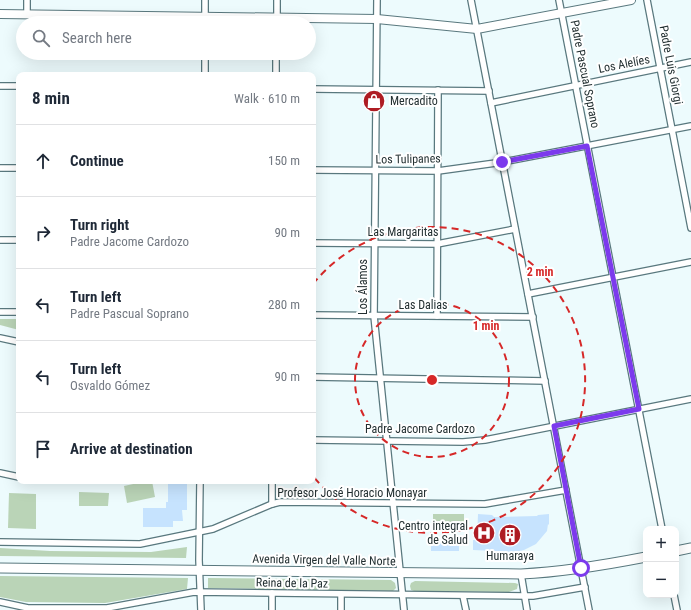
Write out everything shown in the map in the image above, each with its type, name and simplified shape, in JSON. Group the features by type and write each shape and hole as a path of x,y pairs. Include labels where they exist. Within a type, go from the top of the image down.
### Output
{"main road":[{"path":"679,550 691,548"},
{"name":"Avenida Virgen del Valle Norte","path":"0,568 521,574 581,568 643,558"}],"street":[{"path":"27,0 27,14"},
{"path":"205,0 205,16"},
{"path":"277,0 277,16"},
{"name":"Los Álamos","path":"377,0 374,316 404,610"},
{"path":"471,0 589,610"},
{"name":"Padre Pascual Soprano","path":"559,0 661,526"},
{"path":"316,20 377,19 477,28 631,0"},
{"name":"Padre Luis Giorgi","path":"647,0 691,228"},
{"path":"0,14 86,16"},
{"path":"205,60 205,72"},
{"path":"276,60 276,72"},
{"name":"Los Alelíes","path":"491,103 691,62"},
{"path":"0,86 16,86"},
{"path":"316,89 489,91"},
{"path":"438,90 438,316"},
{"name":"Los Tulipanes","path":"316,170 438,171 502,162 691,126"},
{"path":"0,168 16,168"},
{"name":"Las Margaritas","path":"316,243 437,244 516,229"},
{"path":"0,240 16,240"},
{"path":"528,294 691,262"},
{"path":"0,312 16,312"},
{"name":"Las Dalias","path":"316,315 533,317"},
{"path":"0,338 16,341"},
{"path":"316,377 545,381"},
{"name":"Padre Jacome Cardozo","path":"316,440 485,440 691,399"},
{"path":"0,473 16,476"},
{"path":"200,484 199,570 201,610"},
{"path":"272,484 272,504"},
{"name":"Profesor José Horacio Monayar","path":"0,542 130,545 213,529 280,502 485,504 566,490"},
{"path":"521,574 527,610"},
{"name":"Reina de la Paz","path":"0,602 28,608 74,609 107,608 194,592 533,596 585,587"},
{"path":"272,594 272,610"},
{"path":"341,594 341,610"},
{"path":"463,596 466,610"},
{"path":"675,598 677,610"},
{"path":"136,603 136,610"}],"green space":[{"path":"0,319 16,319 16,329 0,325"},
{"path":"133,484 153,484 155,497 127,503 124,486"},
{"path":"79,492 109,493 108,506 79,506"},
{"path":"9,493 36,494 36,529 8,528"},
{"path":"433,514 464,514 464,531 433,531"},
{"path":"187,547 186,558 0,556 0,548 50,551 151,552"},
{"path":"0,576 188,578 187,589 105,603 26,602 0,597"},
{"path":"208,578 391,580 395,583 396,588 393,591 208,588"},
{"path":"415,581 518,584 517,589 509,592 414,591 411,590 410,586 411,583"}],"building":[{"path":"168,484 187,484 187,510 182,510 183,521 173,521 173,527 143,527 143,508 166,508 166,502 168,502"},
{"name":"Humaraya","path":"478,514 492,515 494,517 537,516 549,514 549,525 548,524 547,531 536,544 524,550 515,552 473,550 473,540 477,540"},
{"path":"431,542 459,542 459,551 431,551"}],"place":[{"name":"Mercadito","path":"374,101"},
{"name":"Centro integral de Salud","path":"484,533"},
{"name":"Humaraya","path":"510,535"}],"route":[{"path":"502,162 587,146 639,409 554,426 581,568"}]}
